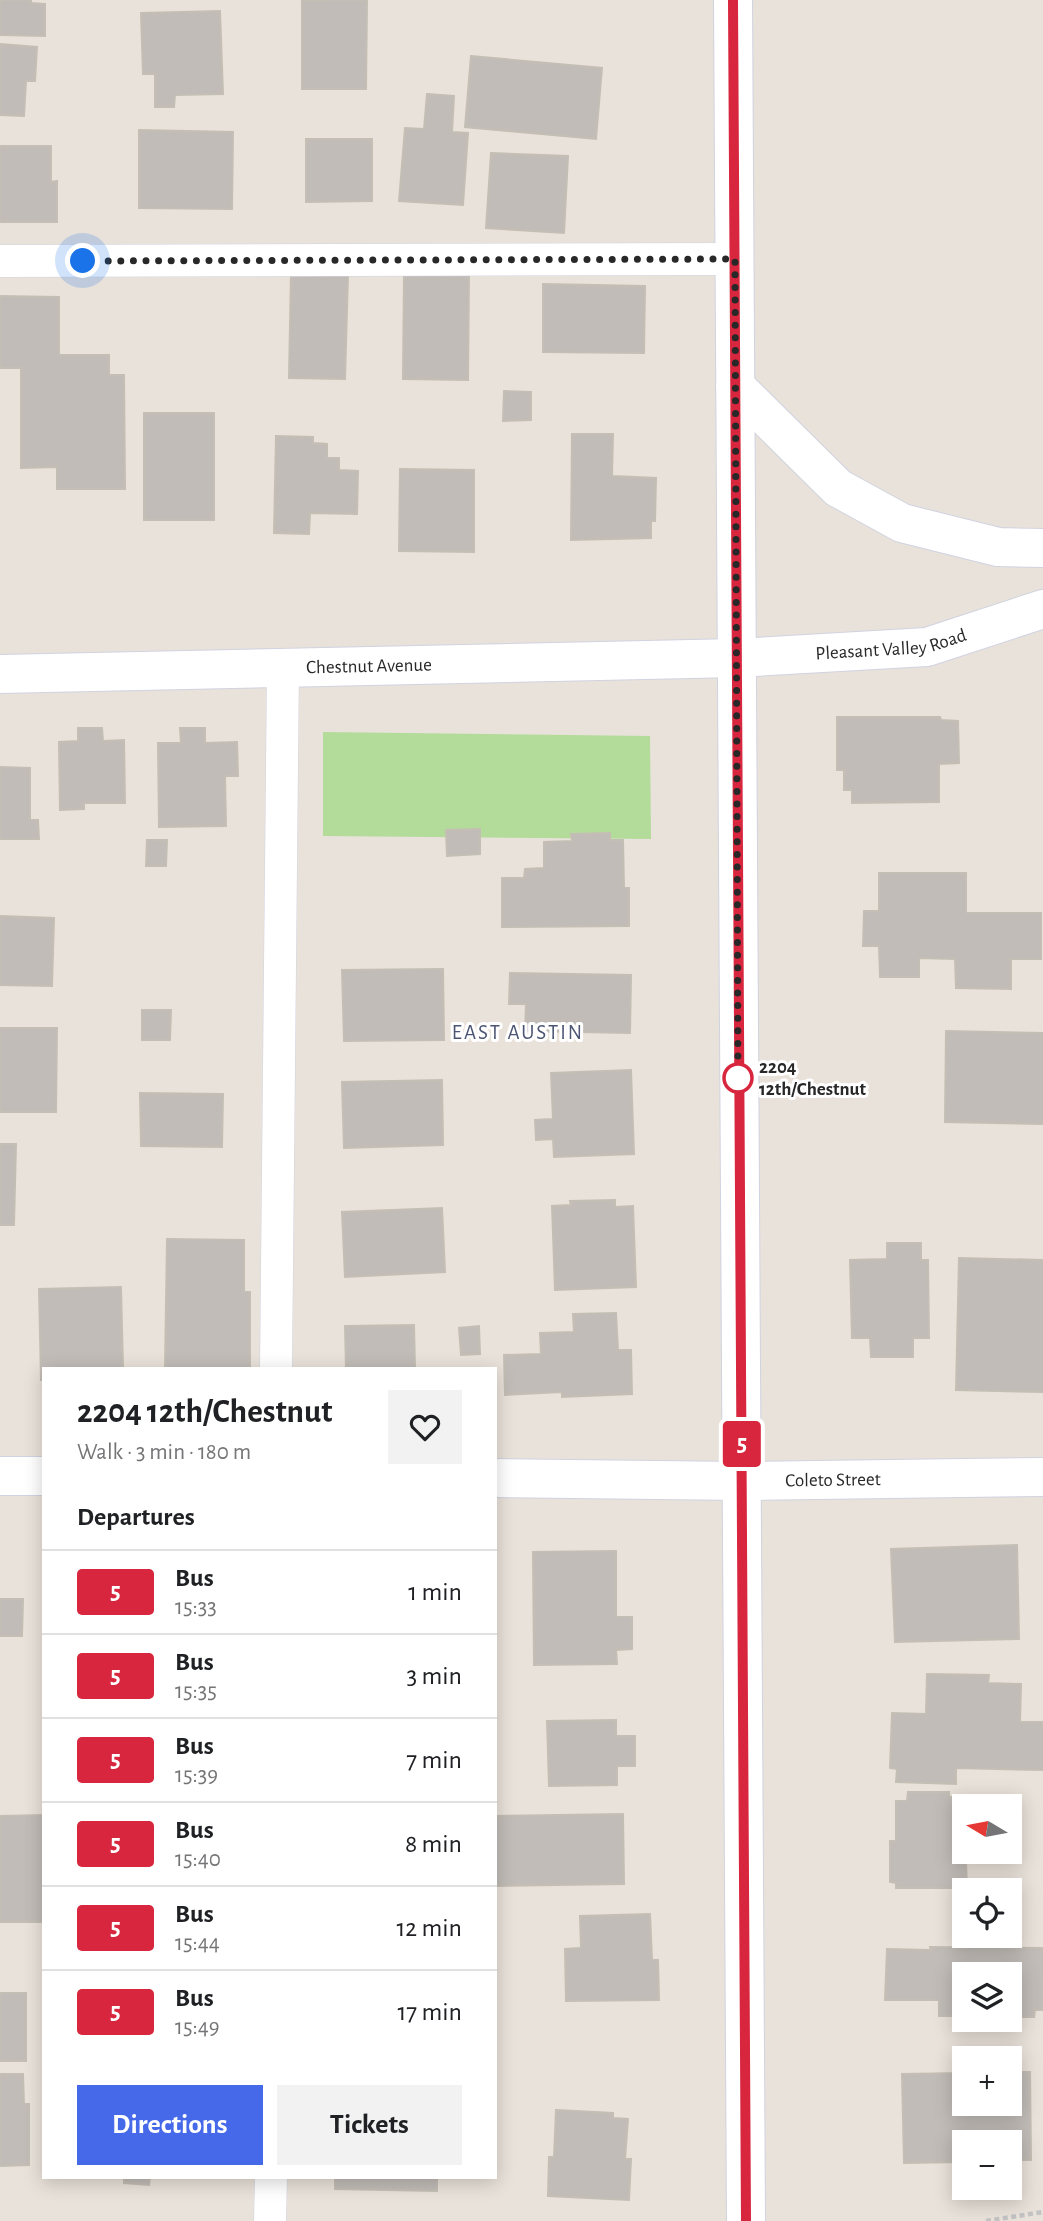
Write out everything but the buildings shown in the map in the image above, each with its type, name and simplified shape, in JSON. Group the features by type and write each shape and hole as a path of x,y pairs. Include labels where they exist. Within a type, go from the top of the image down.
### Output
{"street":[{"path":"733,0 746,2221"},
{"path":"735,386 838,488 902,523 998,547 1043,548"},
{"name":"Pleasant Valley Road","path":"737,658 927,647 1043,609"},
{"name":"Chestnut Avenue","path":"0,674 737,658"},
{"path":"0,1476 42,1476"},
{"name":"Coleto Street","path":"497,1478 742,1481 1043,1477"}],"lane":[{"path":"0,261 735,259"},
{"path":"276,1367 283,666"},
{"path":"271,2179 271,2221"}],"path":[{"path":"986,2221 1043,2212"}],"green space":[{"path":"323,732 650,736 651,839 323,836"}],"bus line":[{"name":"5","path":"733,0 746,2221"}],"place":[{"name":"2204 12th/Chestnut","path":"738,1078"}],"district":[{"name":"EAST AUSTIN","path":"518,1032"}],"route":[{"path":"83,261 735,259 738,1078"}]}
